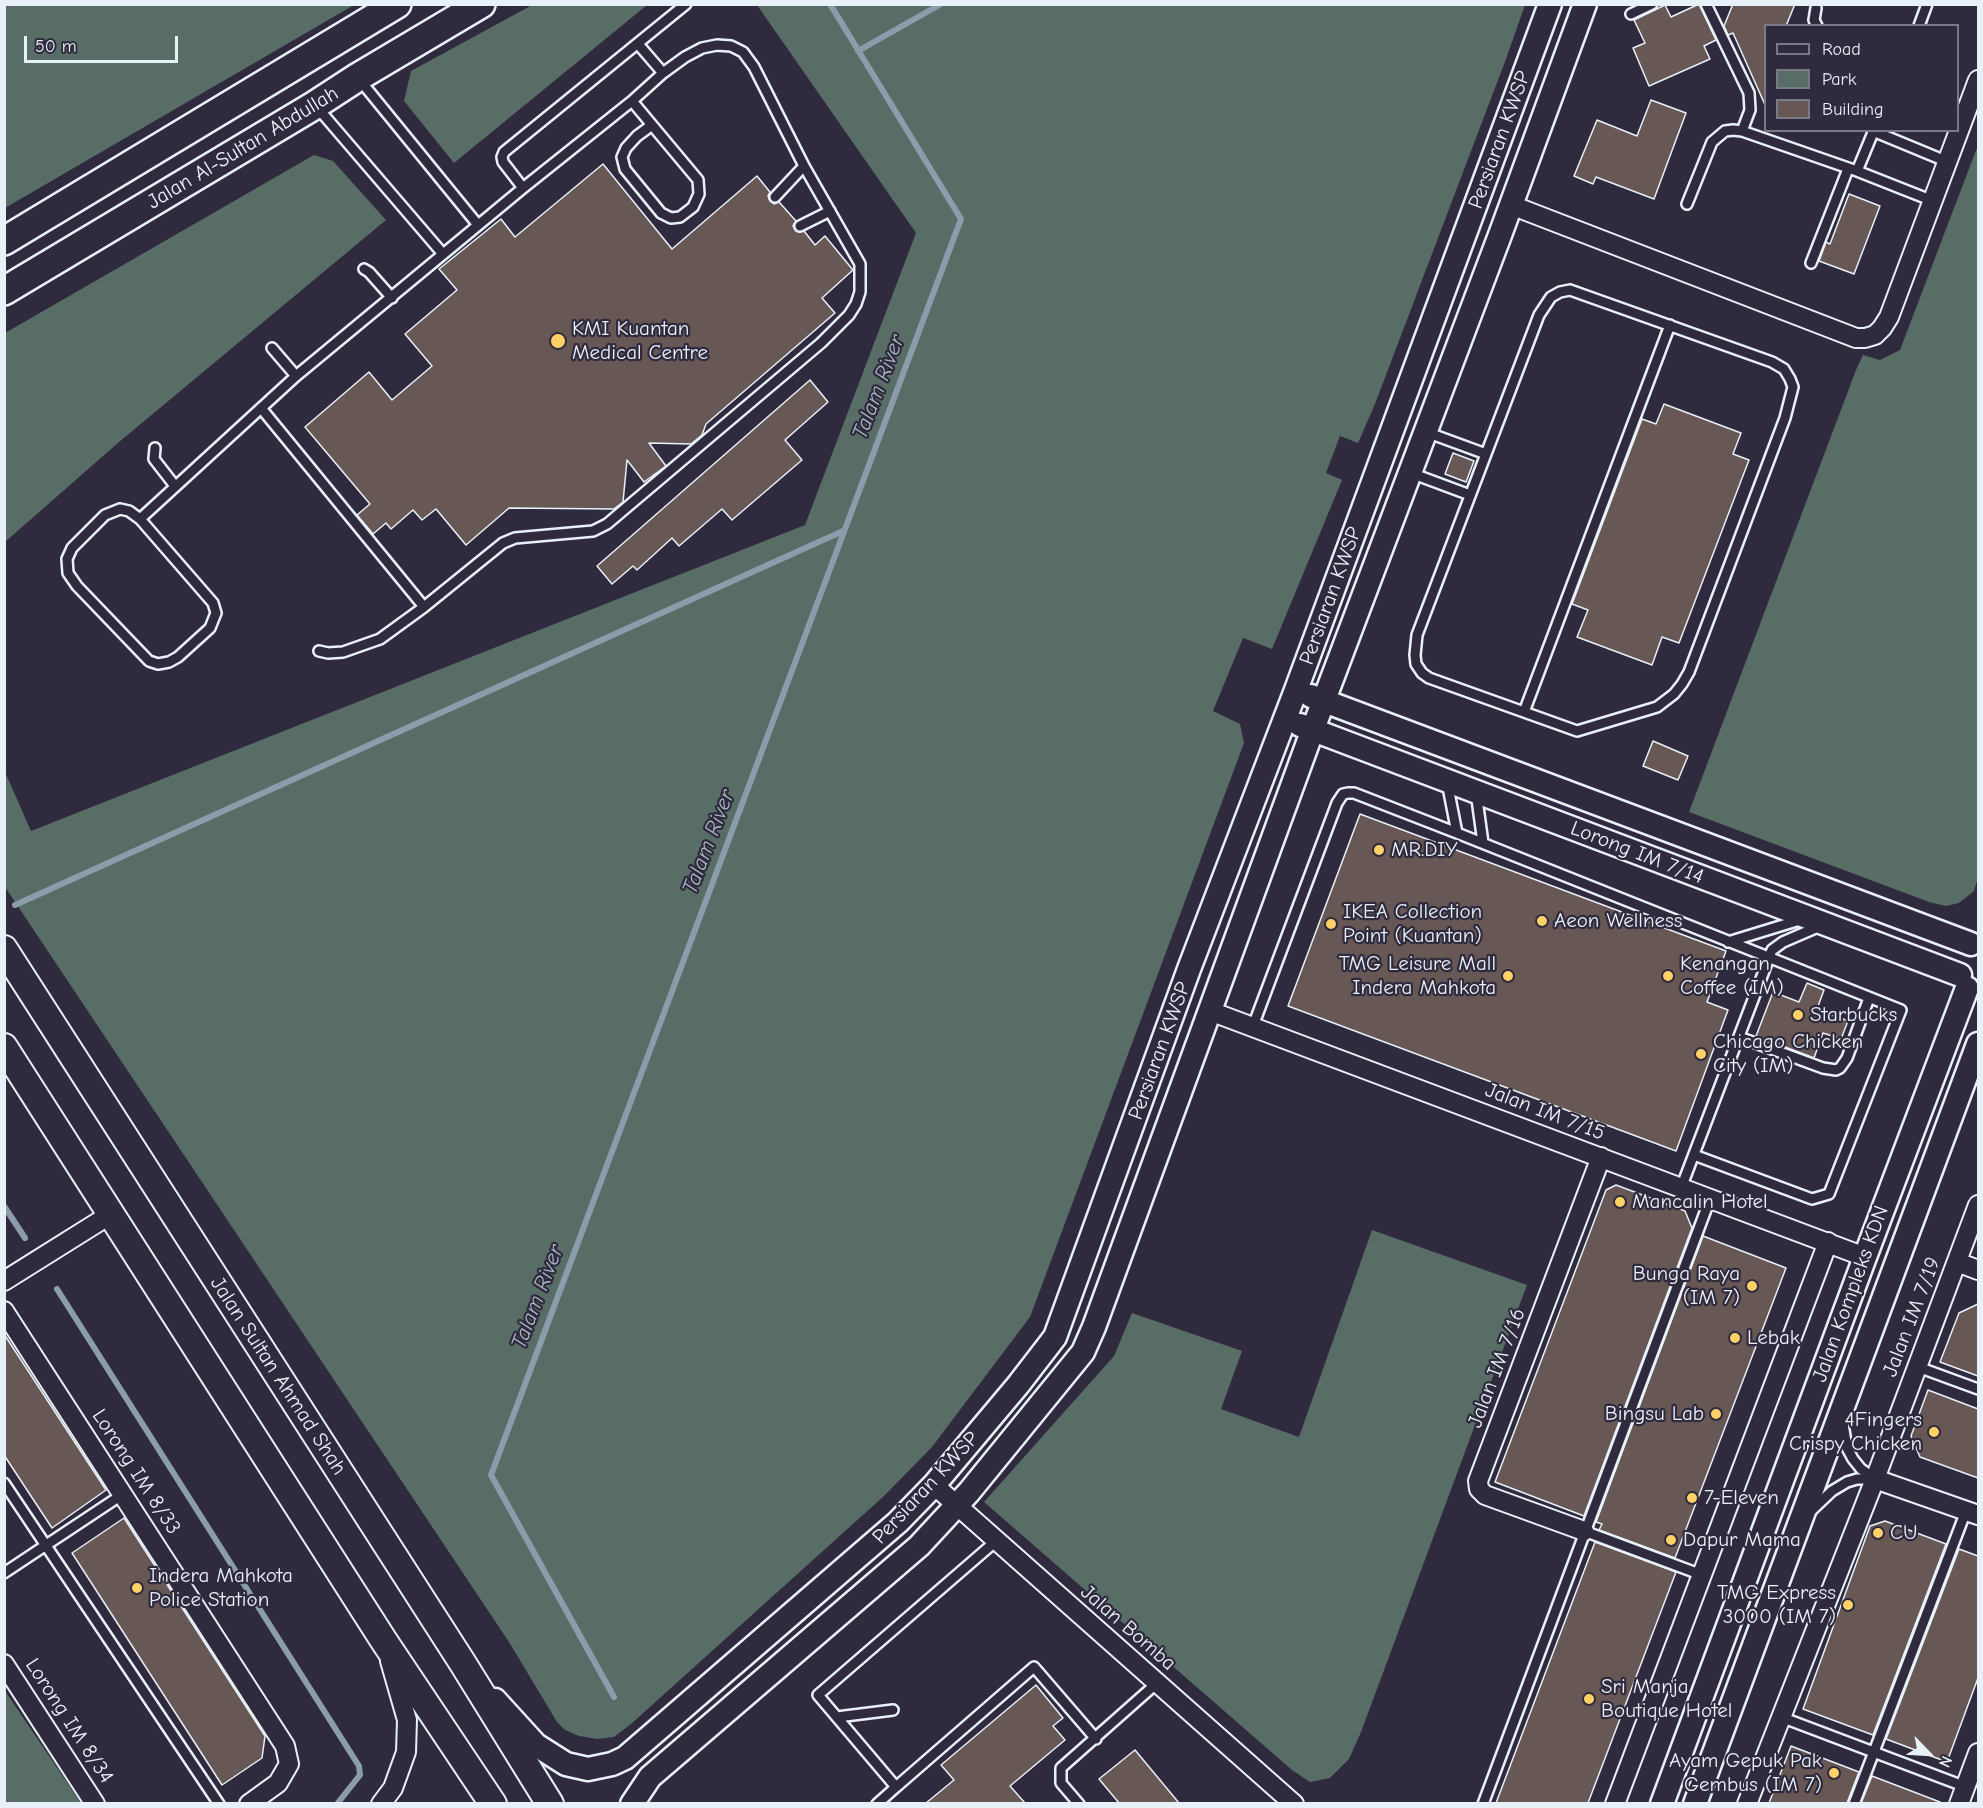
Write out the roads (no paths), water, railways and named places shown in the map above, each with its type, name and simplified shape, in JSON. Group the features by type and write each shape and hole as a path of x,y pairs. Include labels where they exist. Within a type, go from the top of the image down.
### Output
{"main road":[{"name":"Jalan Al-Sultan Abdullah","path":"4,241 397,4"},
{"name":"Jalan Al-Sultan Abdullah","path":"4,291 481,4"},
{"name":"Jalan Sultan Ahmad Shah","path":"4,949 462,1662 550,1803"},
{"path":"4,1047 384,1641 493,1803"}],"street":[{"name":"Persiaran KWSP","path":"462,1662 520,1729 547,1753 566,1764 588,1769 612,1764 635,1750 873,1546 934,1485 1055,1337 1189,969 1296,690 1550,4"},
{"name":"Persiaran KWSP","path":"632,1803 650,1777 907,1557 956,1506 1085,1346 1585,4"},
{"path":"1959,132 1978,80"},
{"path":"1511,205 1856,338 1865,338 1875,335 1889,317 1959,132"},
{"path":"1469,224 1500,236"},
{"name":"Lorong IM 7/14","path":"1296,690 1975,942"},
{"name":"Lorong IM 7/14","path":"1285,719 1816,921 1969,986"},
{"name":"Jalan Kompleks KDN","path":"1662,1803 1865,1257 1969,986 1961,957 1975,942"},
{"path":"1189,969 1221,981"},
{"name":"Jalan IM 7/15","path":"1210,1011 1865,1257"},
{"name":"Jalan Kompleks KDN","path":"1695,1803 1978,1044"},
{"name":"Jalan IM 7/16","path":"1584,1531 1485,1495 1479,1489 1478,1481 1601,1157"},
{"name":"Jalan IM 7/19","path":"1748,1803 1875,1479 1978,1205"},
{"path":"4,1281 111,1214"},
{"path":"1616,1803 1828,1242"},
{"path":"1957,1262 1978,1270"},
{"name":"Lorong IM 8/33","path":"4,1311 285,1746 289,1764 278,1783 249,1803"},
{"path":"1875,1479 1972,1513"},
{"name":"Jalan Bomba","path":"934,1485 1294,1803"},
{"path":"381,1803 393,1788 406,1752 407,1720 384,1641"},
{"name":"Lorong IM 8/34","path":"4,1664 95,1803"},
{"path":"1963,1795 1978,1753"}],"lane":[{"path":"523,188 503,162 504,152 686,4"},
{"path":"1631,14 1652,4"},
{"path":"1706,4 1749,93 1750,110 1742,131"},
{"path":"1920,24 1928,4"},
{"path":"1816,8 1814,20 1816,24"},
{"path":"638,44 663,73"},
{"path":"140,519 297,376 663,73 702,48 717,45 731,46 743,52 754,67 804,166 860,264 861,278 856,304 838,328 607,524 593,531 515,538 503,543 424,607 380,639 344,652 319,651"},
{"path":"358,77 478,225"},
{"path":"632,101 698,180 699,194 693,207 680,217 671,218 661,213 625,168 622,157 626,148 652,125"},
{"path":"315,105 443,254"},
{"path":"1687,204 1712,142 1725,131 1742,131 1933,201"},
{"path":"1811,263 1853,170 1873,132"},
{"path":"1876,132 1948,162"},
{"path":"775,197 804,166"},
{"path":"800,226 830,210"},
{"path":"364,269 392,298"},
{"path":"1570,290 1580,292 1772,362 1784,369 1793,387 1781,429 1689,672 1674,694 1657,706 1577,731 1429,678 1416,664 1417,635 1486,454 1539,315 1551,297 1560,292 1570,290"},
{"path":"1524,712 1670,325"},
{"path":"272,348 297,376"},
{"path":"261,408 424,607"},
{"path":"1426,432 1486,454"},
{"path":"155,448 154,459 175,486"},
{"path":"1411,472 1470,495"},
{"path":"120,508 140,519 213,603 216,613 210,628 178,657 158,664 149,661 77,586 68,573 67,559 72,548 105,515 120,508"},
{"path":"1446,780 1457,833"},
{"path":"1476,791 1483,843"},
{"path":"1253,1026 1337,803 1344,794 1354,793 1901,1010 1829,1194 1812,1199 1694,1155"},
{"path":"1728,942 1816,921"},
{"path":"1681,1188 1773,950 1816,921"},
{"path":"1739,1036 1823,1068 1836,1070 1847,1058 1869,998"},
{"path":"1483,1803 1710,1198"},
{"path":"1917,1367 1978,1389"},
{"path":"1843,1404 1847,1448 1852,1459 1861,1469 1875,1479"},
{"path":"1799,1524 1817,1504 1838,1487 1857,1479 1875,1479"},
{"path":"4,1483 219,1803"},
{"path":"4,1573 123,1494"},
{"path":"1854,1803 1972,1513"},
{"path":"1584,1531 1702,1575"},
{"path":"896,1786 818,1695 996,1541"},
{"path":"877,1803 1034,1667 1096,1739"},
{"path":"1079,1803 1061,1783 1061,1768 1157,1683"},
{"path":"837,1717 893,1710"},
{"path":"1781,1717 1873,1752 1963,1795"}],"waterway":[{"name":"Talam River","path":"614,1697 491,1475 961,219 830,4"},
{"path":"858,51 941,4"},
{"path":"15,905 843,531"},
{"path":"4,1206 25,1238"},
{"path":"57,1289 359,1766 360,1775 337,1804"}],"place":[{"name":"KMI Kuantan Medical Centre","path":"558,341"},
{"name":"MR.DIY","path":"1379,850"},
{"name":"Aeon Wellness","path":"1542,921"},
{"name":"IKEA Collection Point (Kuantan)","path":"1331,924"},
{"name":"TMG Leisure Mall Indera Mahkota","path":"1508,976"},
{"name":"Kenangan Coffee (IM)","path":"1668,976"},
{"name":"Starbucks","path":"1798,1015"},
{"name":"Chicago Chicken City (IM)","path":"1701,1054"},
{"name":"Mancalin Hotel","path":"1620,1202"},
{"name":"Bunga Raya (IM 7)","path":"1752,1286"},
{"name":"Lebak","path":"1735,1338"},
{"name":"Bingsu Lab","path":"1716,1414"},
{"name":"4Fingers Crispy Chicken","path":"1934,1432"},
{"name":"7-Eleven","path":"1692,1498"},
{"name":"CU","path":"1878,1533"},
{"name":"Dapur Mama","path":"1671,1540"},
{"name":"Indera Mahkota Police Station","path":"137,1588"},
{"name":"TMG Express 3000 (IM 7)","path":"1848,1605"},
{"name":"Sri Manja Boutique Hotel","path":"1589,1699"},
{"name":"Ayam Gepuk Pak Gembus (IM 7)","path":"1834,1773"}]}
